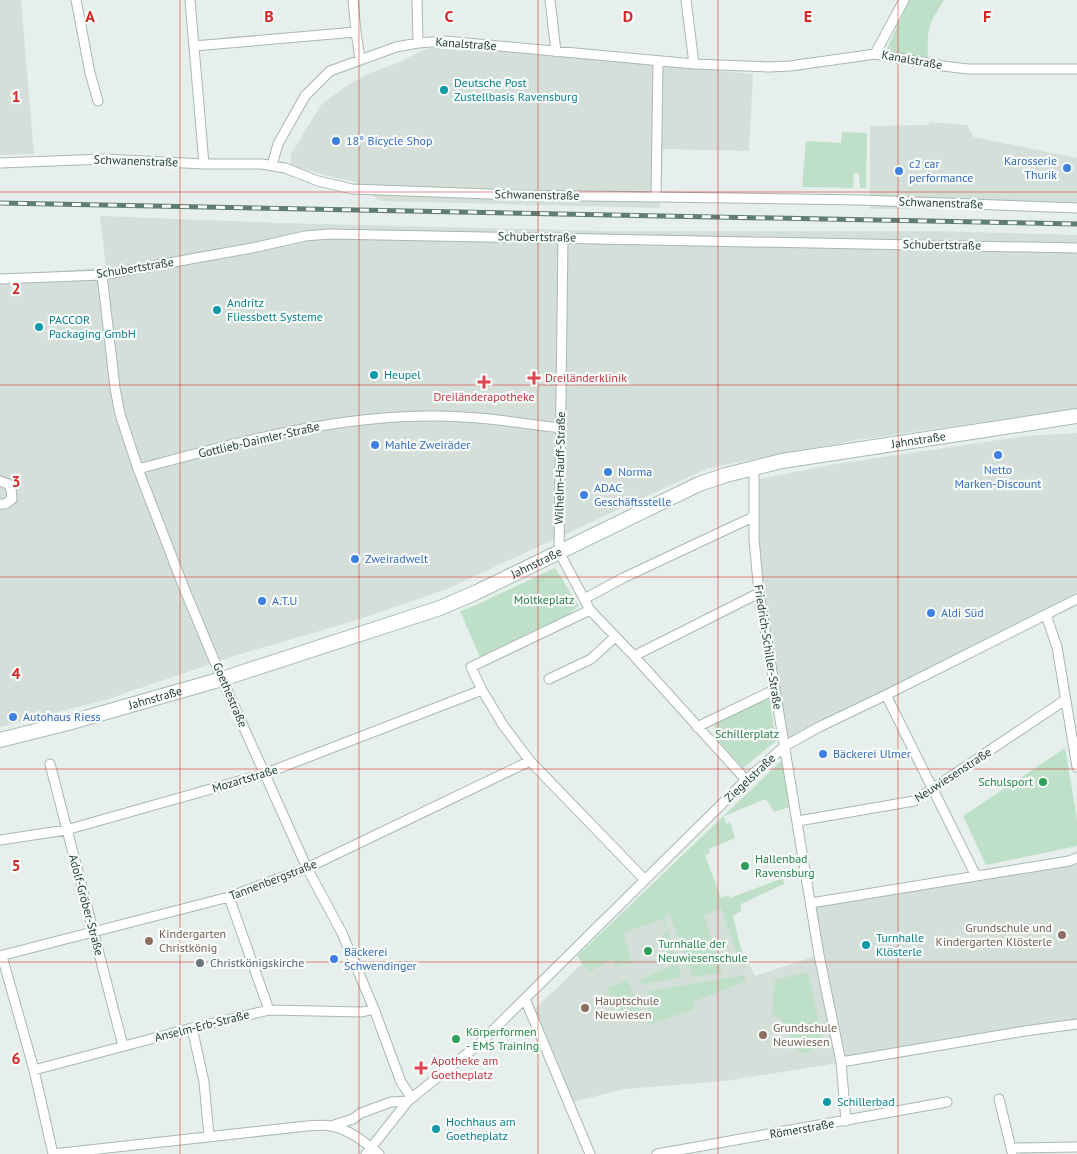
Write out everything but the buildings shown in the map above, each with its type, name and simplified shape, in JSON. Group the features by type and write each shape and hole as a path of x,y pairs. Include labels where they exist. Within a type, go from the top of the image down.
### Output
{"main road":[{"name":"Jahnstraße","path":"0,740 68,723 222,679 440,608 700,484 754,467 792,459 1077,416"}],"street":[{"path":"76,0 90,73 98,101"},
{"path":"190,0 204,164"},
{"path":"353,0 360,59"},
{"path":"417,0 418,43"},
{"path":"550,0 556,52"},
{"path":"686,0 694,64"},
{"path":"875,54 904,0"},
{"path":"194,46 356,32"},
{"name":"Kanalstraße","path":"272,165 278,144 305,96 330,72 360,59 396,47 418,43 446,41 658,62 769,67 790,66 875,54 968,69 1077,69"},
{"path":"656,196 658,62"},
{"name":"Schwanenstraße","path":"0,163 105,159 272,165 318,181 352,189 514,195 860,200 1077,208"},
{"name":"Schubertstraße","path":"0,279 102,275 252,248 305,236 329,234 1077,248"},
{"name":"Wilhelm-Hauff-Straße","path":"563,238 559,552 590,610 746,780"},
{"name":"Goethestraße","path":"102,275 115,388 120,414 138,469 222,679 307,868 342,933 409,1099"},
{"name":"Gottlieb-Daimler-Straße","path":"138,469 271,434 306,427 368,419 437,416 485,418 561,428"},
{"name":"Friedrich-Schiller-Straße","path":"754,467 753,517 759,593 811,903 841,1062 846,1121"},
{"path":"0,481 8,484 11,489 12,499 5,504 0,504"},
{"path":"584,600 623,578 753,517"},
{"path":"634,656 759,593"},
{"name":"Ziegelstraße","path":"409,1099 478,1044 746,780 785,746 819,727 1077,599"},
{"path":"590,610 471,668 503,724 530,761 645,880"},
{"path":"1046,615 1057,647 1077,767"},
{"path":"549,679 591,660 615,637"},
{"name":"Mozartstraße","path":"0,840 66,830 264,774 482,690"},
{"path":"697,727 774,690"},
{"path":"886,695 976,876"},
{"name":"Neuwiesenstraße","path":"798,822 914,801 1065,700"},
{"name":"Tannenbergstraße","path":"1,956 229,897 307,868 530,761"},
{"name":"Adolf-Gröber-Straße","path":"50,764 123,1046"},
{"path":"811,903 1069,861 1077,858"},
{"path":"229,897 269,1010"},
{"path":"1,956 34,1070 53,1154 307,1126 331,1126 353,1119 361,1113 391,1102 409,1099"},
{"path":"525,999 590,1154"},
{"name":"Anselm-Erb-Straße","path":"34,1070 192,1028 269,1010 362,1012 374,1009"},
{"path":"841,1062 1077,1024"},
{"path":"192,1028 204,1082 209,1136"},
{"path":"369,1151 409,1099"},
{"path":"999,1099 1012,1151 1077,1147"},
{"name":"Römerstraße","path":"657,1154 947,1102"},
{"path":"331,1126 354,1136 369,1151 379,1154"}],"shaded area":[{"path":"0,0 21,0 34,154 0,155"},
{"path":"440,46 753,74 749,151 663,149 660,208 380,201 356,182 335,178 291,164 291,154 321,105 346,86 370,73 400,62 423,50"},
{"path":"929,122 967,125 974,137 1077,158 1077,207 870,209 870,126 929,125"},
{"path":"100,216 280,223 606,231 933,231 1077,235 1077,409 857,440 708,468 447,589 354,621 237,655 105,700 0,727 0,274 40,273 106,267"},
{"path":"1077,433 1077,592 786,744 759,593 754,480 830,465 1024,436"},
{"path":"1077,858 1077,1024 726,1081 625,1089 569,1103 531,1013 677,871 723,901 744,955 755,976 819,955 811,903"}],"green space":[{"path":"909,0 944,0 935,15 928,33 928,58 886,51"},
{"path":"842,132 867,133 866,188 860,188 859,174 854,173 853,188 802,187 806,141 841,143"},
{"name":"Moltkeplatz","path":"555,568 579,606 561,620 480,657 460,611"},
{"name":"Schillerplatz","path":"769,697 776,741 743,768 716,738 714,722"},
{"name":"Schulsport","path":"1065,748 1077,819 1077,846 986,865 963,816"},
{"path":"782,760 789,807 774,812 766,799 724,816 726,824 730,822 735,838 709,849 710,853 705,855 721,898 728,895 730,898 783,878 784,884 741,904 741,911 733,916 744,961 741,965 721,908 704,915 722,973 693,977 669,914 664,917 682,977 641,985 640,979 672,966 661,935 668,932 662,919 623,933 632,963 628,964 627,962 616,967 612,960 589,972 577,956"},
{"path":"808,972 822,1037 817,1047 805,1054 793,1047 787,1025 772,1013 775,980"},
{"path":"744,975 746,981 693,1002 695,1009 648,1025 648,991"},
{"path":"628,980 640,1011 619,1019 607,988"}],"railway":[{"path":"0,203 1077,224"}],"place":[{"name":"Deutsche Post Zustellbasis Ravensburg","path":"444,90"},
{"name":"18° Bicycle Shop","path":"336,141"},
{"name":"Karosserie Thurik","path":"1067,168"},
{"name":"c2 car performance","path":"899,171"},
{"name":"Andritz Fliessbett Systeme","path":"217,310"},
{"name":"PACCOR Packaging GmbH","path":"39,327"},
{"name":"Heupel","path":"374,375"},
{"name":"Dreiländerklinik","path":"534,378"},
{"name":"Dreiländerapotheke","path":"484,382"},
{"name":"Mahle Zweiräder","path":"375,445"},
{"name":"Netto Marken-Discount","path":"998,455"},
{"name":"Norma","path":"608,472"},
{"name":"ADAC Geschäftsstelle","path":"584,495"},
{"name":"Zweiradwelt","path":"355,559"},
{"name":"A.T.U","path":"262,601"},
{"name":"Aldi Süd","path":"931,613"},
{"name":"Autohaus Riess","path":"13,717"},
{"name":"Bäckerei Ulmer","path":"823,754"},
{"name":"Schulsport","path":"1043,782"},
{"name":"Hallenbad Ravensburg","path":"745,866"},
{"name":"Grundschule und Kindergarten Klösterle","path":"1062,935"},
{"name":"Kindergarten Christkönig","path":"149,941"},
{"name":"Turnhalle Klösterle","path":"866,945"},
{"name":"Turnhalle der Neuwiesenschule","path":"648,951"},
{"name":"Bäckerei Schwendinger","path":"334,959"},
{"name":"Christkönigskirche","path":"200,963"},
{"name":"Hauptschule Neuwiesen","path":"585,1008"},
{"name":"Grundschule Neuwiesen","path":"763,1035"},
{"name":"Körperformen - EMS Training","path":"456,1039"},
{"name":"Apotheke am Goetheplatz","path":"421,1068"},
{"name":"Schillerbad","path":"827,1102"},
{"name":"Hochhaus am Goetheplatz","path":"436,1129"}]}
